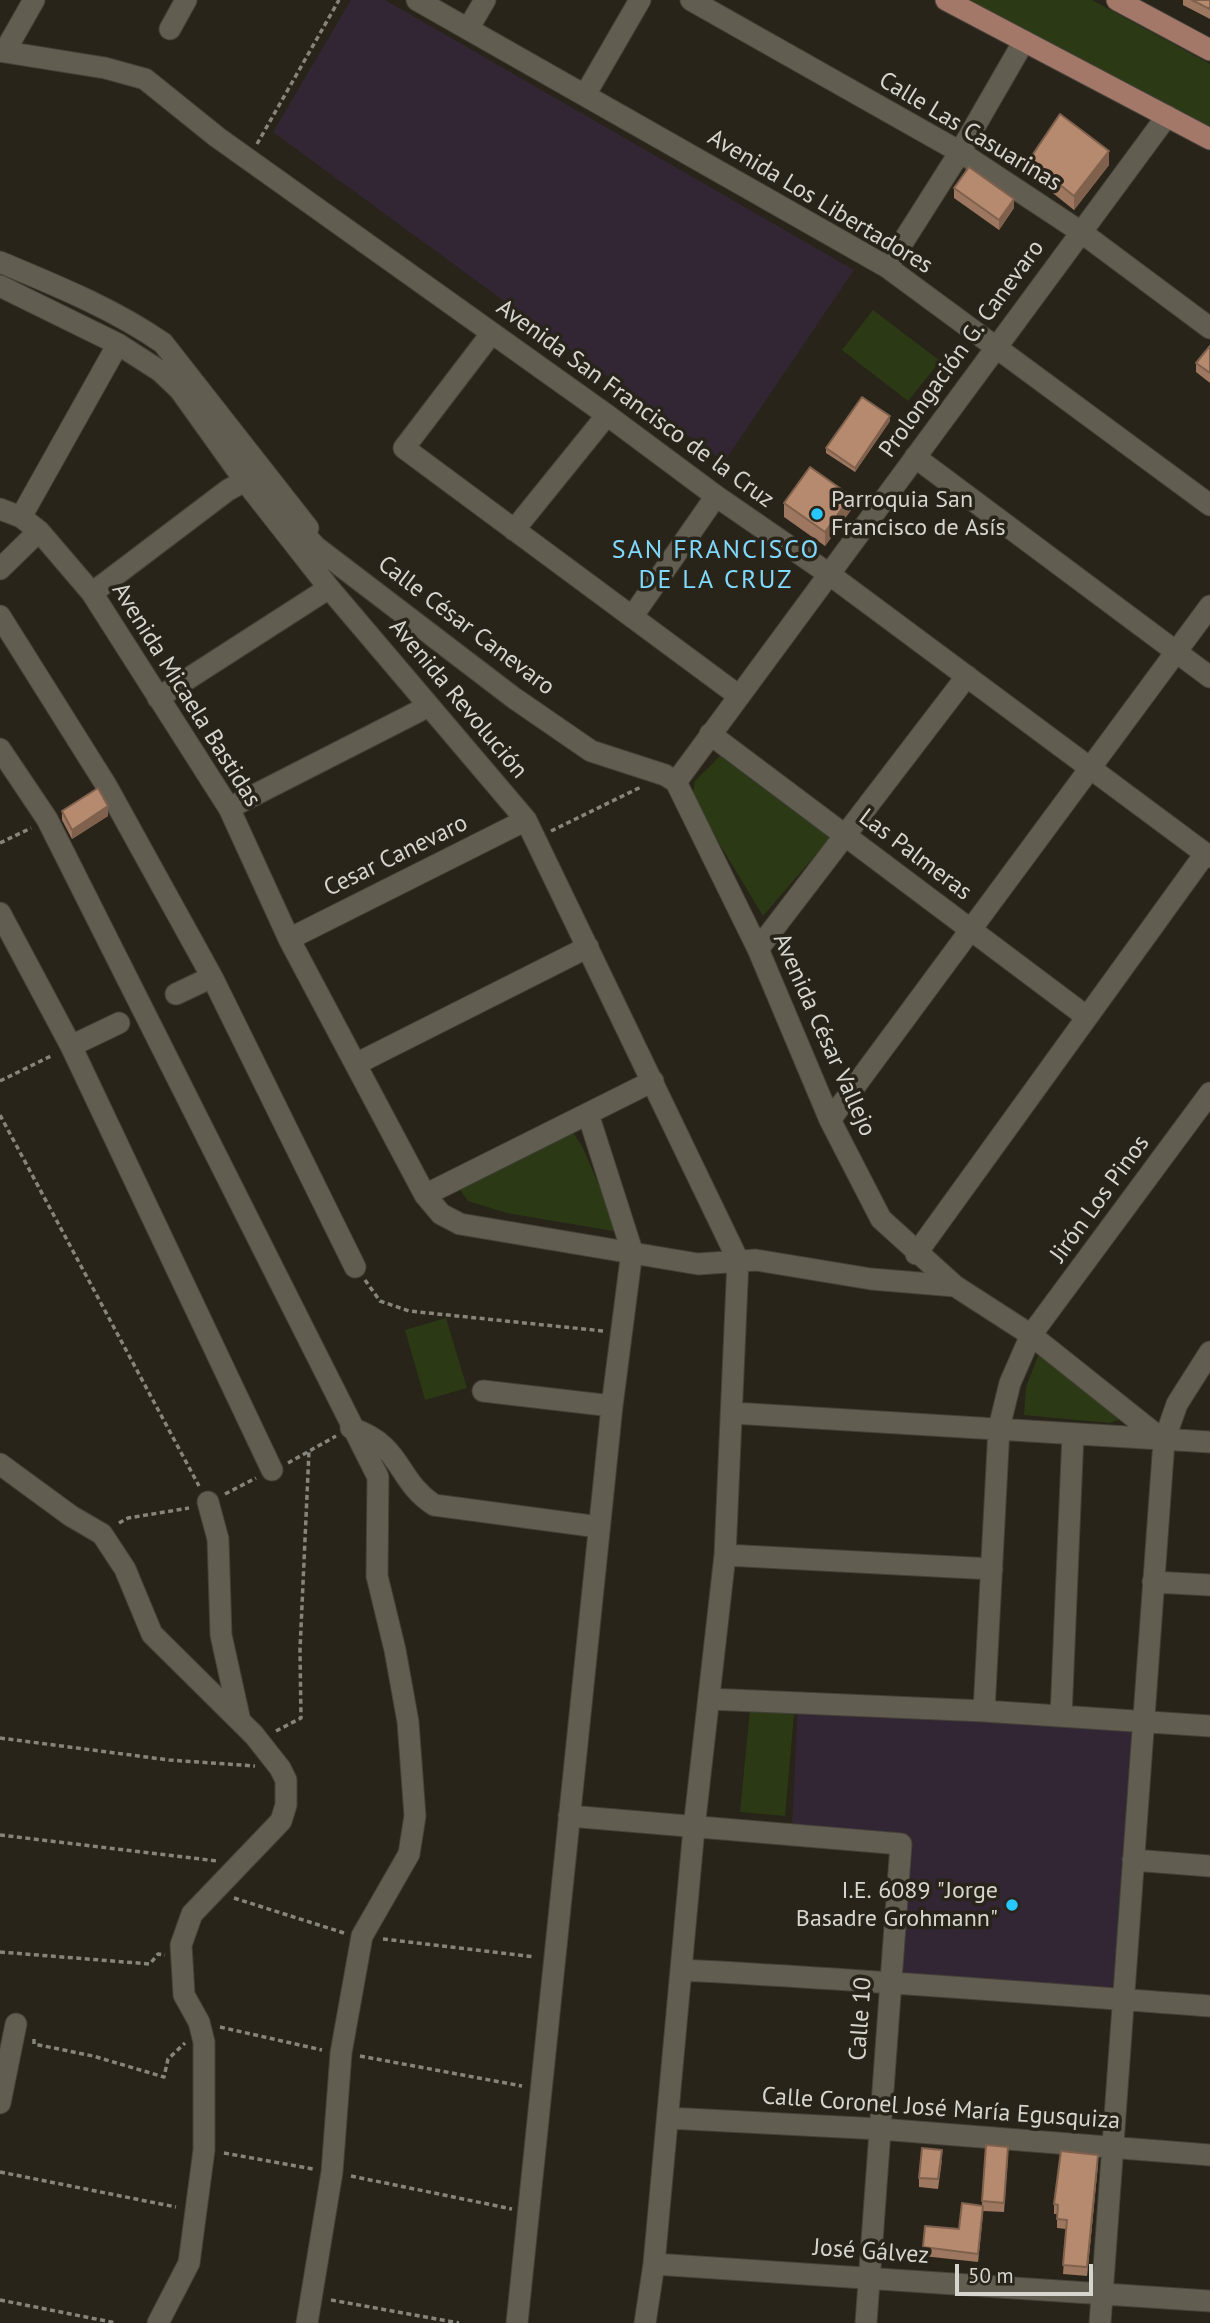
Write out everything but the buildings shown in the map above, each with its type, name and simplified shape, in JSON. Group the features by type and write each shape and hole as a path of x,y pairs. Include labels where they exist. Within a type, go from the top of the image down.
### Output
{"main road":[{"path":"946,0 1210,139"},
{"path":"1125,2 1210,50"}],"street":[{"path":"2,51 34,0"},
{"path":"170,29 186,0"},
{"name":"Avenida Los Libertadores","path":"417,0 887,267 1210,505"},
{"path":"468,29 485,0"},
{"path":"585,95 639,0"},
{"name":"Calle Las Casuarinas","path":"691,0 960,152 1081,232 1210,328"},
{"path":"887,267 960,152 1024,41"},
{"name":"Avenida San Francisco de la Cruz","path":"2,51 105,68 145,79 248,159 716,496 829,574 1207,855"},
{"name":"Prolongación G. Canevaro","path":"670,778 710,734 739,696 1167,116"},
{"path":"0,261 88,299 132,322 163,344 192,378 237,440 339,564"},
{"name":"Avenida Revolución","path":"0,286 118,344 160,371 180,390 244,481 329,588 531,830 738,1260"},
{"path":"491,334 404,449 739,696"},
{"path":"21,517 118,344"},
{"path":"514,530 607,415"},
{"path":"915,457 1210,677"},
{"path":"92,593 244,481"},
{"name":"Calle César Canevaro","path":"244,481 273,502 316,547 514,698 591,751 670,778"},
{"path":"632,617 716,496"},
{"name":"Avenida Micaela Bastidas","path":"0,509 21,517 39,531 92,593 229,808 289,939 425,1195 441,1214 460,1224 698,1264 756,1260 870,1279 955,1286"},
{"path":"0,569 39,531"},
{"path":"158,698 329,588"},
{"path":"830,1120 1210,606"},
{"path":"0,616 106,785 212,977 355,1267"},
{"path":"758,950 967,676"},
{"path":"229,808 429,706"},
{"name":"Las Palmeras","path":"710,734 1087,1017"},
{"path":"0,750 47,819 351,1428 378,1477 377,1576 395,1650 408,1722 415,1816 409,1854 362,1936 341,2053 332,2172 307,2323"},
{"name":"Avenida César Vallejo","path":"670,778 758,950 830,1120 881,1219 916,1254 955,1286 1031,1335 1164,1441"},
{"name":"Cesar Canevaro","path":"289,939 531,830"},
{"path":"916,1254 1207,855"},
{"path":"0,912 71,1046 272,1471"},
{"path":"356,1064 587,947"},
{"path":"177,995 212,977"},
{"path":"71,1046 119,1023"},
{"path":"425,1195 653,1081"},
{"name":"Jirón Los Pinos","path":"984,1712 999,1428 1010,1383 1031,1335 1210,1093"},
{"path":"517,2323 599,1527 632,1251 588,1114"},
{"path":"645,2323 654,2264 694,1828 725,1555 738,1260"},
{"path":"1100,2323 1164,1441 1177,1404 1210,1352"},
{"path":"482,1391 612,1406"},
{"path":"733,1413 1210,1442"},
{"path":"351,1428 373,1436 390,1450 420,1496 434,1505 599,1527"},
{"path":"1061,1716 1073,1434"},
{"path":"0,1464 71,1516 102,1534 125,1569 152,1634 250,1733 280,1768 286,1780 286,1805 281,1821 242,1864 211,1891 192,1914 181,1955 184,1995 199,2022 204,2042 204,2150 189,2263 158,2323"},
{"path":"208,1502 218,1539 221,1635 250,1733"},
{"path":"725,1555 992,1569"},
{"path":"1153,1582 1210,1585"},
{"path":"709,1699 1210,1726"},
{"path":"569,1816 694,1828"},
{"name":"Calle 10","path":"694,1828 901,1844 866,2323"},
{"path":"1133,1860 1210,1866"},
{"path":"681,1970 890,1980 1210,2006"},
{"path":"0,2103 25,2029"},
{"name":"Calle Coronel José María Egusquiza","path":"668,2118 880,2129 1210,2155"},
{"name":"José Gálvez","path":"654,2264 1210,2301"}],"path":[{"path":"248,159 339,0"},
{"path":"531,830 670,778"},
{"path":"0,1081 71,1046"},
{"path":"0,1115 208,1502"},
{"path":"355,1267 380,1301 409,1311 621,1333"},
{"path":"102,1534 128,1518 171,1513 208,1502 351,1428"},
{"path":"250,1733 301,1718 300,1650 309,1451"},
{"path":"0,1738 169,1760 280,1768"},
{"path":"0,1835 242,1864"},
{"path":"0,1952 150,1964 158,1954 181,1955"},
{"path":"25,2029 34,2044 103,2058 164,2077 168,2059 183,2046 199,2022 341,2053 541,2089"},
{"path":"204,2150 332,2172 528,2212"},
{"path":"0,2172 195,2211"},
{"path":"311,2296 459,2323"},
{"path":"0,2300 116,2323"}],"shaded area":[{"path":"351,0 385,0 854,270 724,462 273,132"},
{"name":"I.E. 6089 \"Jorge Basadre Grohmann\"","path":"798,1706 1136,1727 1112,1994 899,1975 909,1835 792,1827"}],"green space":[{"path":"966,0 1092,0 1210,64 1210,129"},
{"path":"873,310 940,361 908,401 842,350"},
{"path":"720,756 830,838 763,916 692,798 695,781"},
{"path":"572,1131 582,1146 619,1232 507,1213 468,1201 459,1188"},
{"path":"446,1318 467,1388 425,1400 405,1330"},
{"path":"1040,1351 1121,1419 1109,1423 1024,1415 1026,1387"},
{"path":"750,1710 794,1714 785,1816 740,1812"}],"place":[{"name":"Parroquia San Francisco de Asís","path":"817,514"},
{"name":"I.E. 6089 \"Jorge Basadre Grohmann\"","path":"1012,1905"}],"district":[{"name":"SAN FRANCISCO DE LA CRUZ","path":"716,566"}]}
